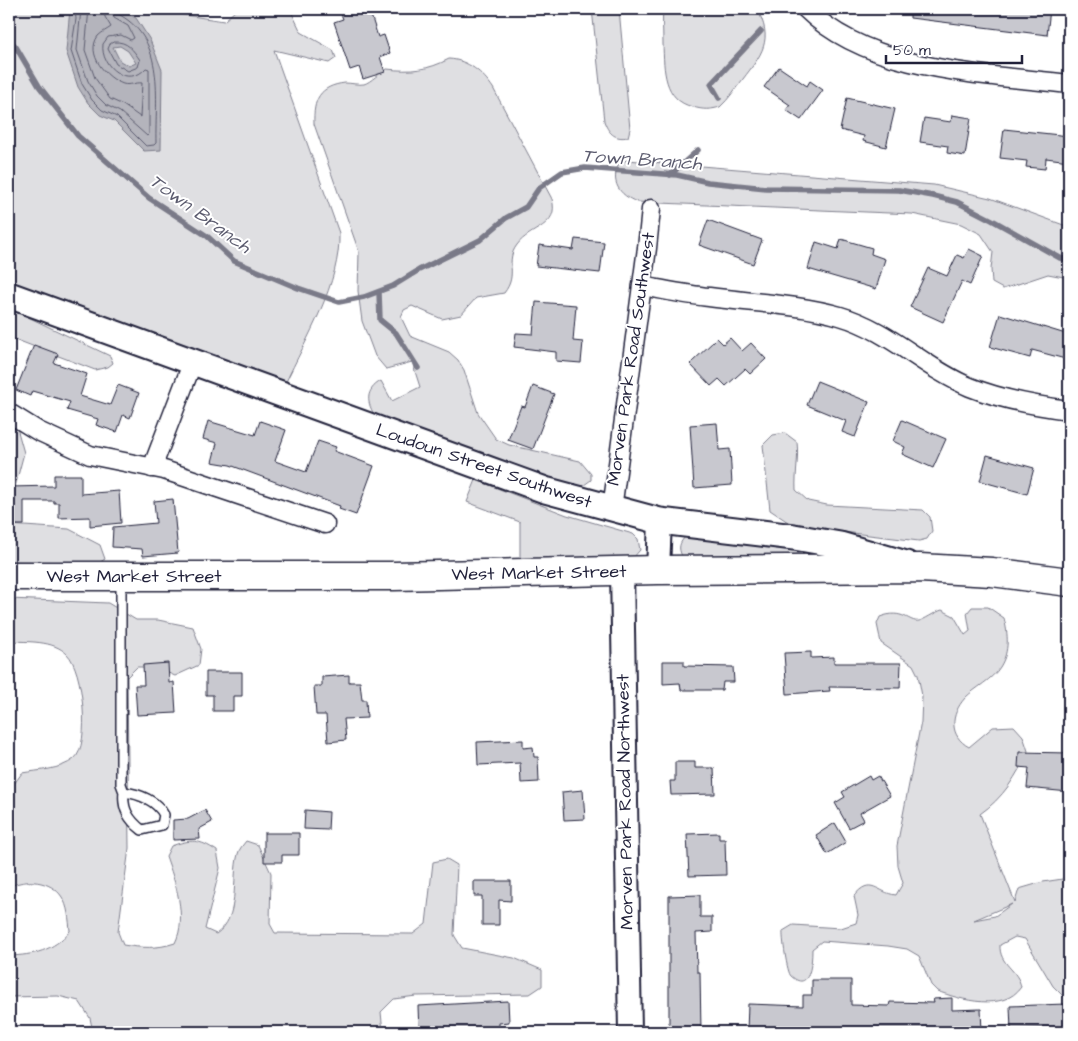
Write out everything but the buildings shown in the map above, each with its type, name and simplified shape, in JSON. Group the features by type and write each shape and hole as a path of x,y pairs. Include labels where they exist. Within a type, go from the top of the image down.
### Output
{"main road":[{"name":"Loudoun Street Southwest","path":"9,295 197,365 545,490 660,521 794,537 840,545 920,568"},
{"name":"West Market Street","path":"9,576 394,576 658,570 920,568 992,572 1069,582"}],"street":[{"path":"806,9 848,38 910,62 949,69 1069,84"},
{"name":"Morven Park Road Southwest","path":"612,509 642,286 650,209"},
{"path":"642,286 708,297 784,305 841,316 885,335 921,359 970,387 1010,398 1069,410"},
{"path":"158,469 197,365"},
{"path":"9,413 38,431 90,455 158,469 325,524"},
{"path":"658,570 660,521"},
{"name":"Morven Park Road Northwest","path":"622,571 630,1032"}],"lane":[{"path":"121,575 123,646 120,774 124,792 124,806 133,823 142,830 162,825 164,814 153,802 124,792"}],"shaded area":[{"path":"9,9 160,9 178,14 224,21 237,9 290,9 301,32 333,50 336,58 329,63 274,50 339,233 334,271 321,310 285,384 9,285"},
{"path":"592,9 619,9 630,129 628,137 623,138 612,134 607,129 604,121"},
{"path":"663,9 757,9 765,30 764,46 756,62 720,107 700,109 693,107 676,98 671,91 667,82 664,63"},
{"path":"449,59 462,62 474,68 485,77 493,88 552,199 552,215 542,226 523,239 513,251 511,280 504,293 476,298 461,315 442,319 412,306 404,310 401,317 410,336 449,352 458,360 464,370 478,413 496,439 509,445 580,461 591,474 591,480 580,488 376,417 370,407 369,397 372,388 381,381 392,401 420,387 412,362 386,369 375,356 362,321 358,291 359,252 314,124 315,108 319,96 329,87 345,83 364,84 387,69 419,69 434,66"},
{"path":"627,160 934,185 990,198 1069,227 1069,278 1048,274 1003,289 992,283 993,252 981,234 961,224 912,214 637,202 625,196 616,182 615,176 619,163"},
{"path":"9,308 110,356 113,363 108,367 95,370 9,337"},
{"path":"9,425 17,428 24,453 15,487 9,487"},
{"path":"785,433 797,442 796,490 808,501 827,505 923,510 930,517 932,531 927,539 919,541 794,526 770,510 763,445 773,435"},
{"path":"476,480 567,515 633,534 638,539 640,550 632,559 520,562 520,522 467,502"},
{"path":"9,525 69,529 100,545 105,559 100,562 9,561"},
{"path":"686,536 798,547 853,559 682,556 680,546"},
{"path":"9,599 108,603 136,620 158,620 193,627 201,649 199,665 175,676 155,667 137,667 127,677 129,848 118,932 123,945 149,947 175,943 179,933 179,900 166,856 171,846 178,844 195,841 217,851 220,868 205,929 216,934 224,927 229,918 234,897 238,854 246,841 258,845 271,873 270,924 275,933 413,934 426,924 433,862 447,859 457,865 454,935 462,948 514,958 542,970 542,986 530,994 416,996 394,999 381,1012 383,1032 93,1032 90,1018 79,1001 58,996 9,997 9,956 42,951 64,938 70,931 66,905 57,891 37,882 22,882 9,887 9,797 14,784 22,773 56,767 74,759 79,751 82,739 83,707 77,675 73,662 67,654 61,649 48,644 9,641"},
{"path":"972,607 988,607 1004,618 1007,649 997,672 969,694 956,711 954,718 955,731 962,742 969,747 993,727 1014,726 1023,736 1028,751 1019,769 996,801 980,814 1015,902 1019,889 1043,882 1069,878 1069,1002 1053,986 1025,939 1015,937 1000,945 1000,952 1021,987 1013,995 993,1002 958,998 937,991 931,985 919,956 907,949 888,946 822,941 812,949 811,967 806,978 803,981 798,980 789,973 783,931 793,925 841,928 856,923 858,915 854,896 860,890 870,886 896,895 903,883 898,866 897,846 921,722 922,696 918,675 913,665 881,643 877,624 880,617 894,614 919,621 942,610 954,616 965,635 970,631 967,613","holes":["1012,904 995,916 974,920"]}],"water":[{"path":"70,9 119,9 136,18 150,40 162,70 161,150 144,151 114,121 100,115 88,103 78,87 66,51","holes":["120,46 128,51 136,63 129,66 120,61 113,47"]}],"waterway":[{"path":"719,98 711,84 761,31"},
{"name":"Town Branch","path":"9,39 16,47 39,86 78,136 149,198 207,236 234,261 298,288 339,302 364,297 393,286 419,270 480,240 506,218 526,207 539,188 562,172 585,168 677,175 708,182 766,188 899,190 933,196 957,202 1060,258 1069,260"},
{"path":"670,175 698,150"},
{"path":"379,292 380,320 396,333 418,368"}]}
